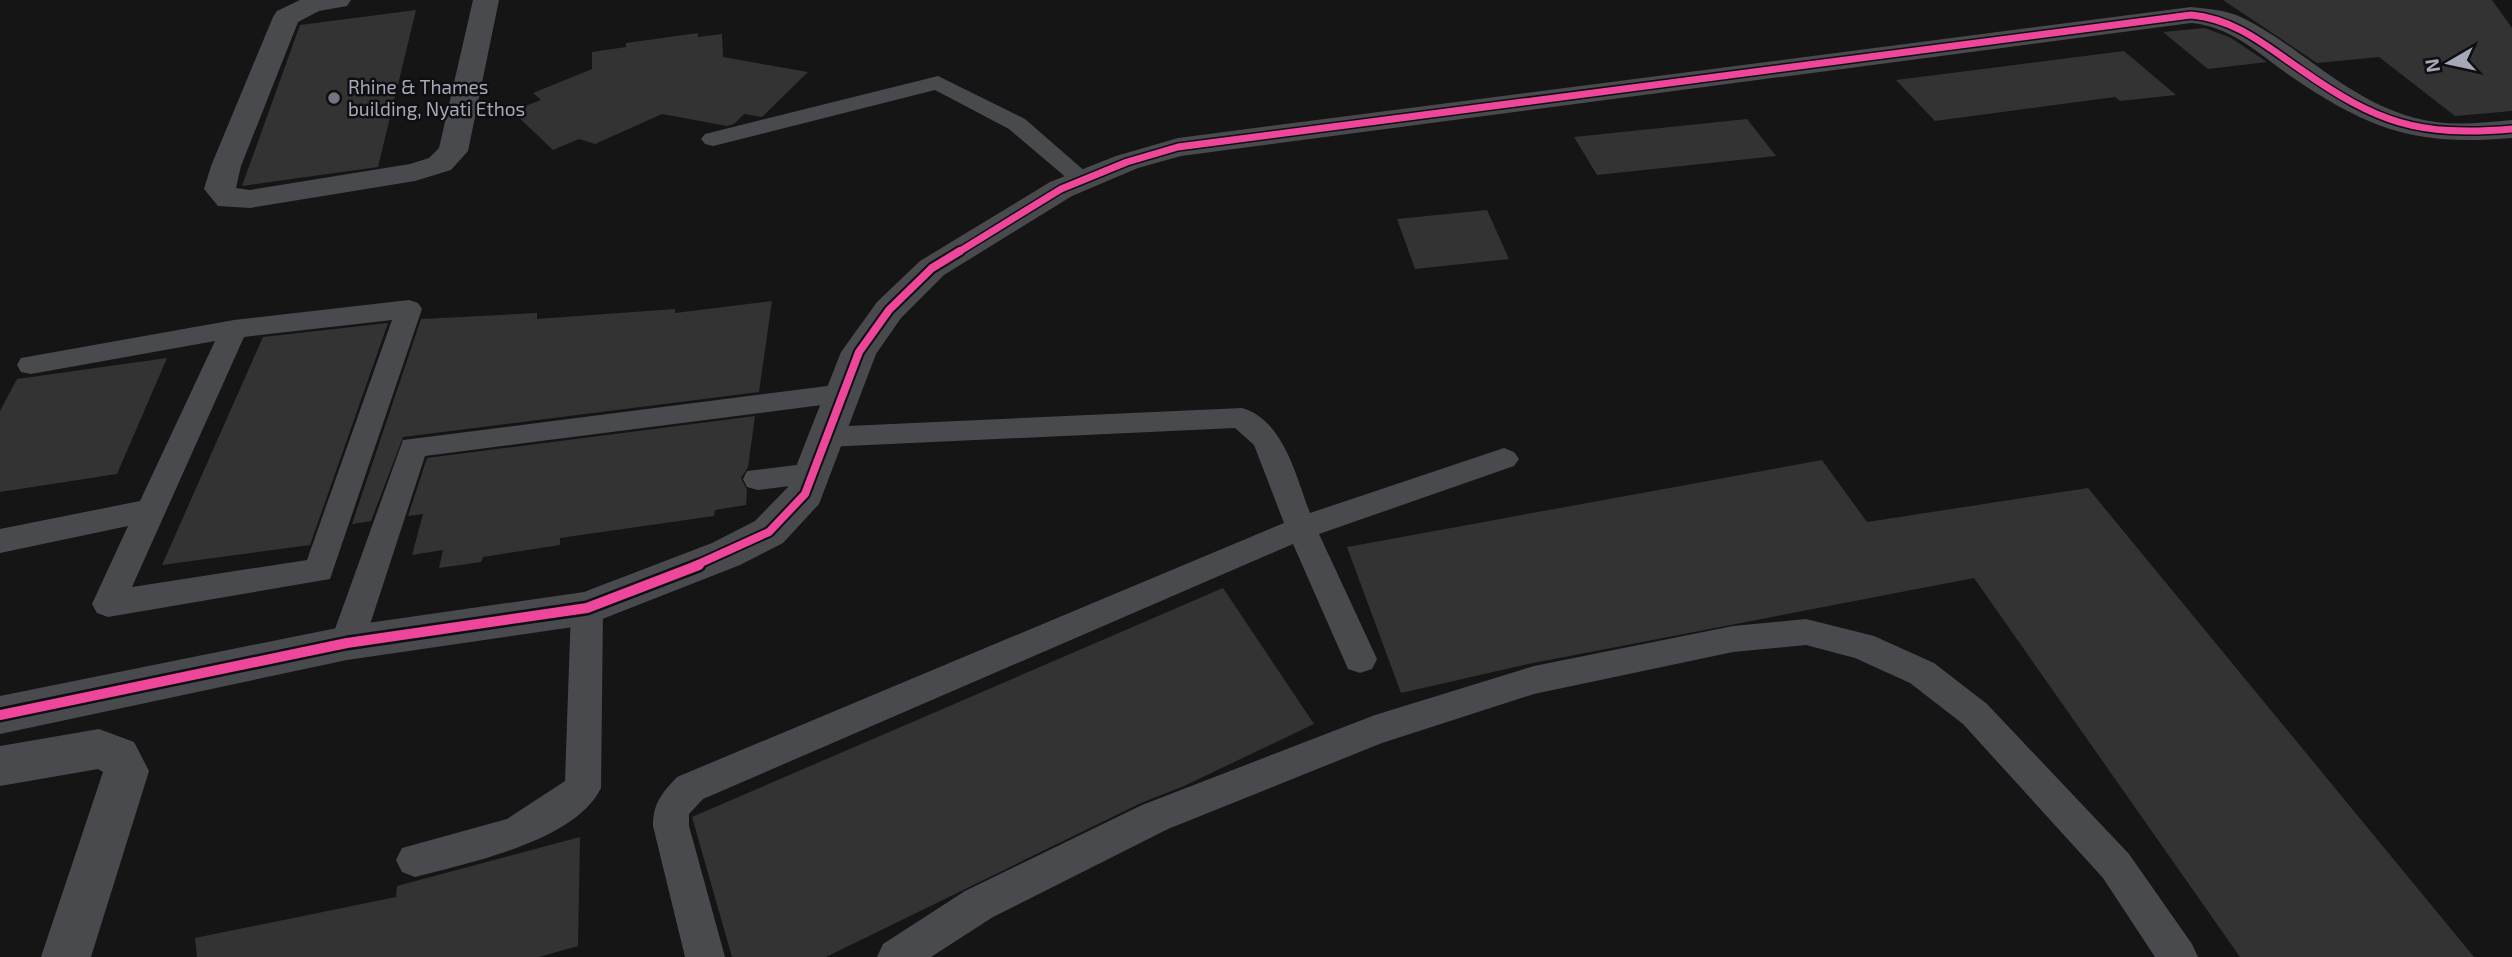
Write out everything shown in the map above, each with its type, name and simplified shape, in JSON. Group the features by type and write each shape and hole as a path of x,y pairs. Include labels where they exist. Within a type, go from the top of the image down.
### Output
{"street":[{"path":"338,0 312,4 286,17 226,166 219,189 229,199 250,199 367,180 415,172 440,164 453,151 486,0"},
{"path":"0,715 347,643 587,608 702,564 769,532 805,494 859,352 889,310 932,268 1061,189 1127,162 1178,147 2191,15 2215,17 2234,24 2362,109 2391,121 2432,131 2512,129"},
{"path":"0,766 99,749 118,756 126,771 66,957"}],"lane":[{"path":"713,139 939,82 1017,124 1083,180"},
{"path":"31,365 234,330 409,309 319,570 108,604 234,330"},
{"path":"347,643 413,447 843,394"},
{"path":"826,437 1242,418 1266,440 1301,528 1360,659"},
{"path":"705,957 671,826 671,809 690,788 1301,528 1504,459"},
{"path":"758,479 812,474"},
{"path":"0,541 151,510"},
{"path":"415,860 515,833 561,806 583,788 587,608"},
{"path":"897,957 979,904 1155,817 1375,730 1534,680 1733,639 1806,632 1862,646 1922,673 1975,714 2116,866 2178,957"}],"building":[{"path":"2223,0 2492,0 2512,28 2512,111 2455,116 2379,57 2317,63"},
{"name":"Rhine & Thames building, Nyati Ethos","path":"416,10 378,167 242,186 300,25"},
{"path":"2205,28 2231,38 2267,62 2208,69 2163,32"},
{"path":"698,33 698,37 722,34 723,57 808,72 762,117 744,114 734,124 727,126 662,114 595,144 579,139 553,150 512,111 541,100 533,93 592,69 592,52 626,47 626,43"},
{"path":"2124,51 2176,95 2120,101 2115,97 1935,121 1896,80"},
{"path":"1747,119 1776,156 1597,175 1574,137"},
{"path":"1487,210 1509,259 1415,269 1397,219"},
{"path":"772,301 759,392 403,437 371,521 352,524 421,319 537,313 537,319 675,309 675,313"},
{"path":"388,323 310,545 162,565 263,337"},
{"path":"167,358 117,474 0,492 0,411 17,379"},
{"path":"755,416 748,467 741,478 747,490 746,505 715,510 714,516 560,538 560,545 483,557 481,562 439,568 443,550 412,555 423,514 408,516 427,458"},
{"path":"1822,460 1867,522 2088,488 2474,957 2240,957 1974,578 1533,663 1401,693 1347,547"},
{"path":"1223,588 1314,724 1184,786 1141,803 826,957 732,957 692,817"},
{"path":"580,837 578,946 539,957 197,957 195,938 396,897 397,886"}],"cycle path":[{"path":"0,715 347,643 587,608 726,554 769,532 805,494 859,352 889,310 932,268 1061,189 1127,162 1178,147 2191,15 2215,17 2234,24 2328,88 2378,115 2404,125 2451,133 2512,129"}],"place":[{"name":"Rhine & Thames building, Nyati Ethos","path":"334,98"}]}
